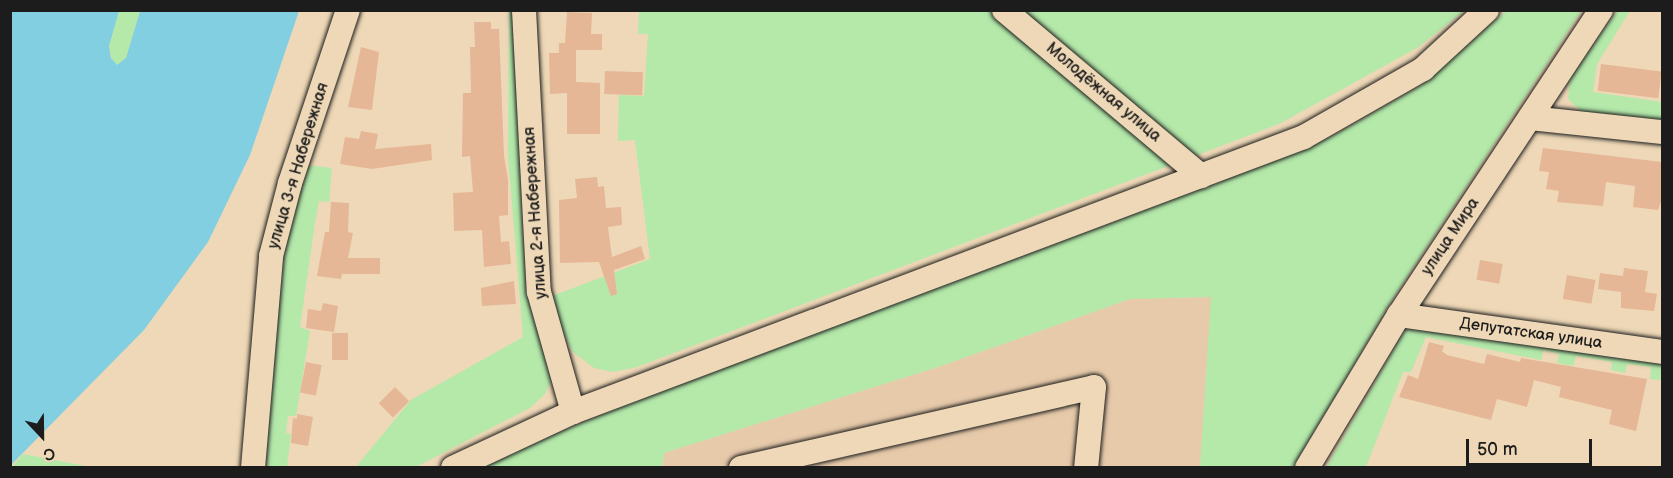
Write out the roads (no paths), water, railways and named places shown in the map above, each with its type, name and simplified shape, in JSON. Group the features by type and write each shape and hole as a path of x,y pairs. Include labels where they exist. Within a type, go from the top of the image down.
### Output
{"street":[{"name":"улица 3-я Набережная","path":"253,468 271,256 290,183 348,10"},
{"name":"улица 2-я Набережная","path":"524,10 539,292 573,412"},
{"name":"Молодёжная улица","path":"1004,10 1201,176"},
{"path":"453,468 573,412 1305,137 1423,69 1487,10"},
{"name":"улица Мира","path":"1307,468 1399,315 1601,10"},
{"path":"1530,118 1662,132"},
{"name":"Депутатская улица","path":"1399,315 1662,352"},
{"path":"741,468 1094,387 1086,468"}],"water":[{"path":"11,10 119,11 109,46 111,58 117,65 126,58 140,11 299,11 250,155 208,242 144,330 11,465"}]}
